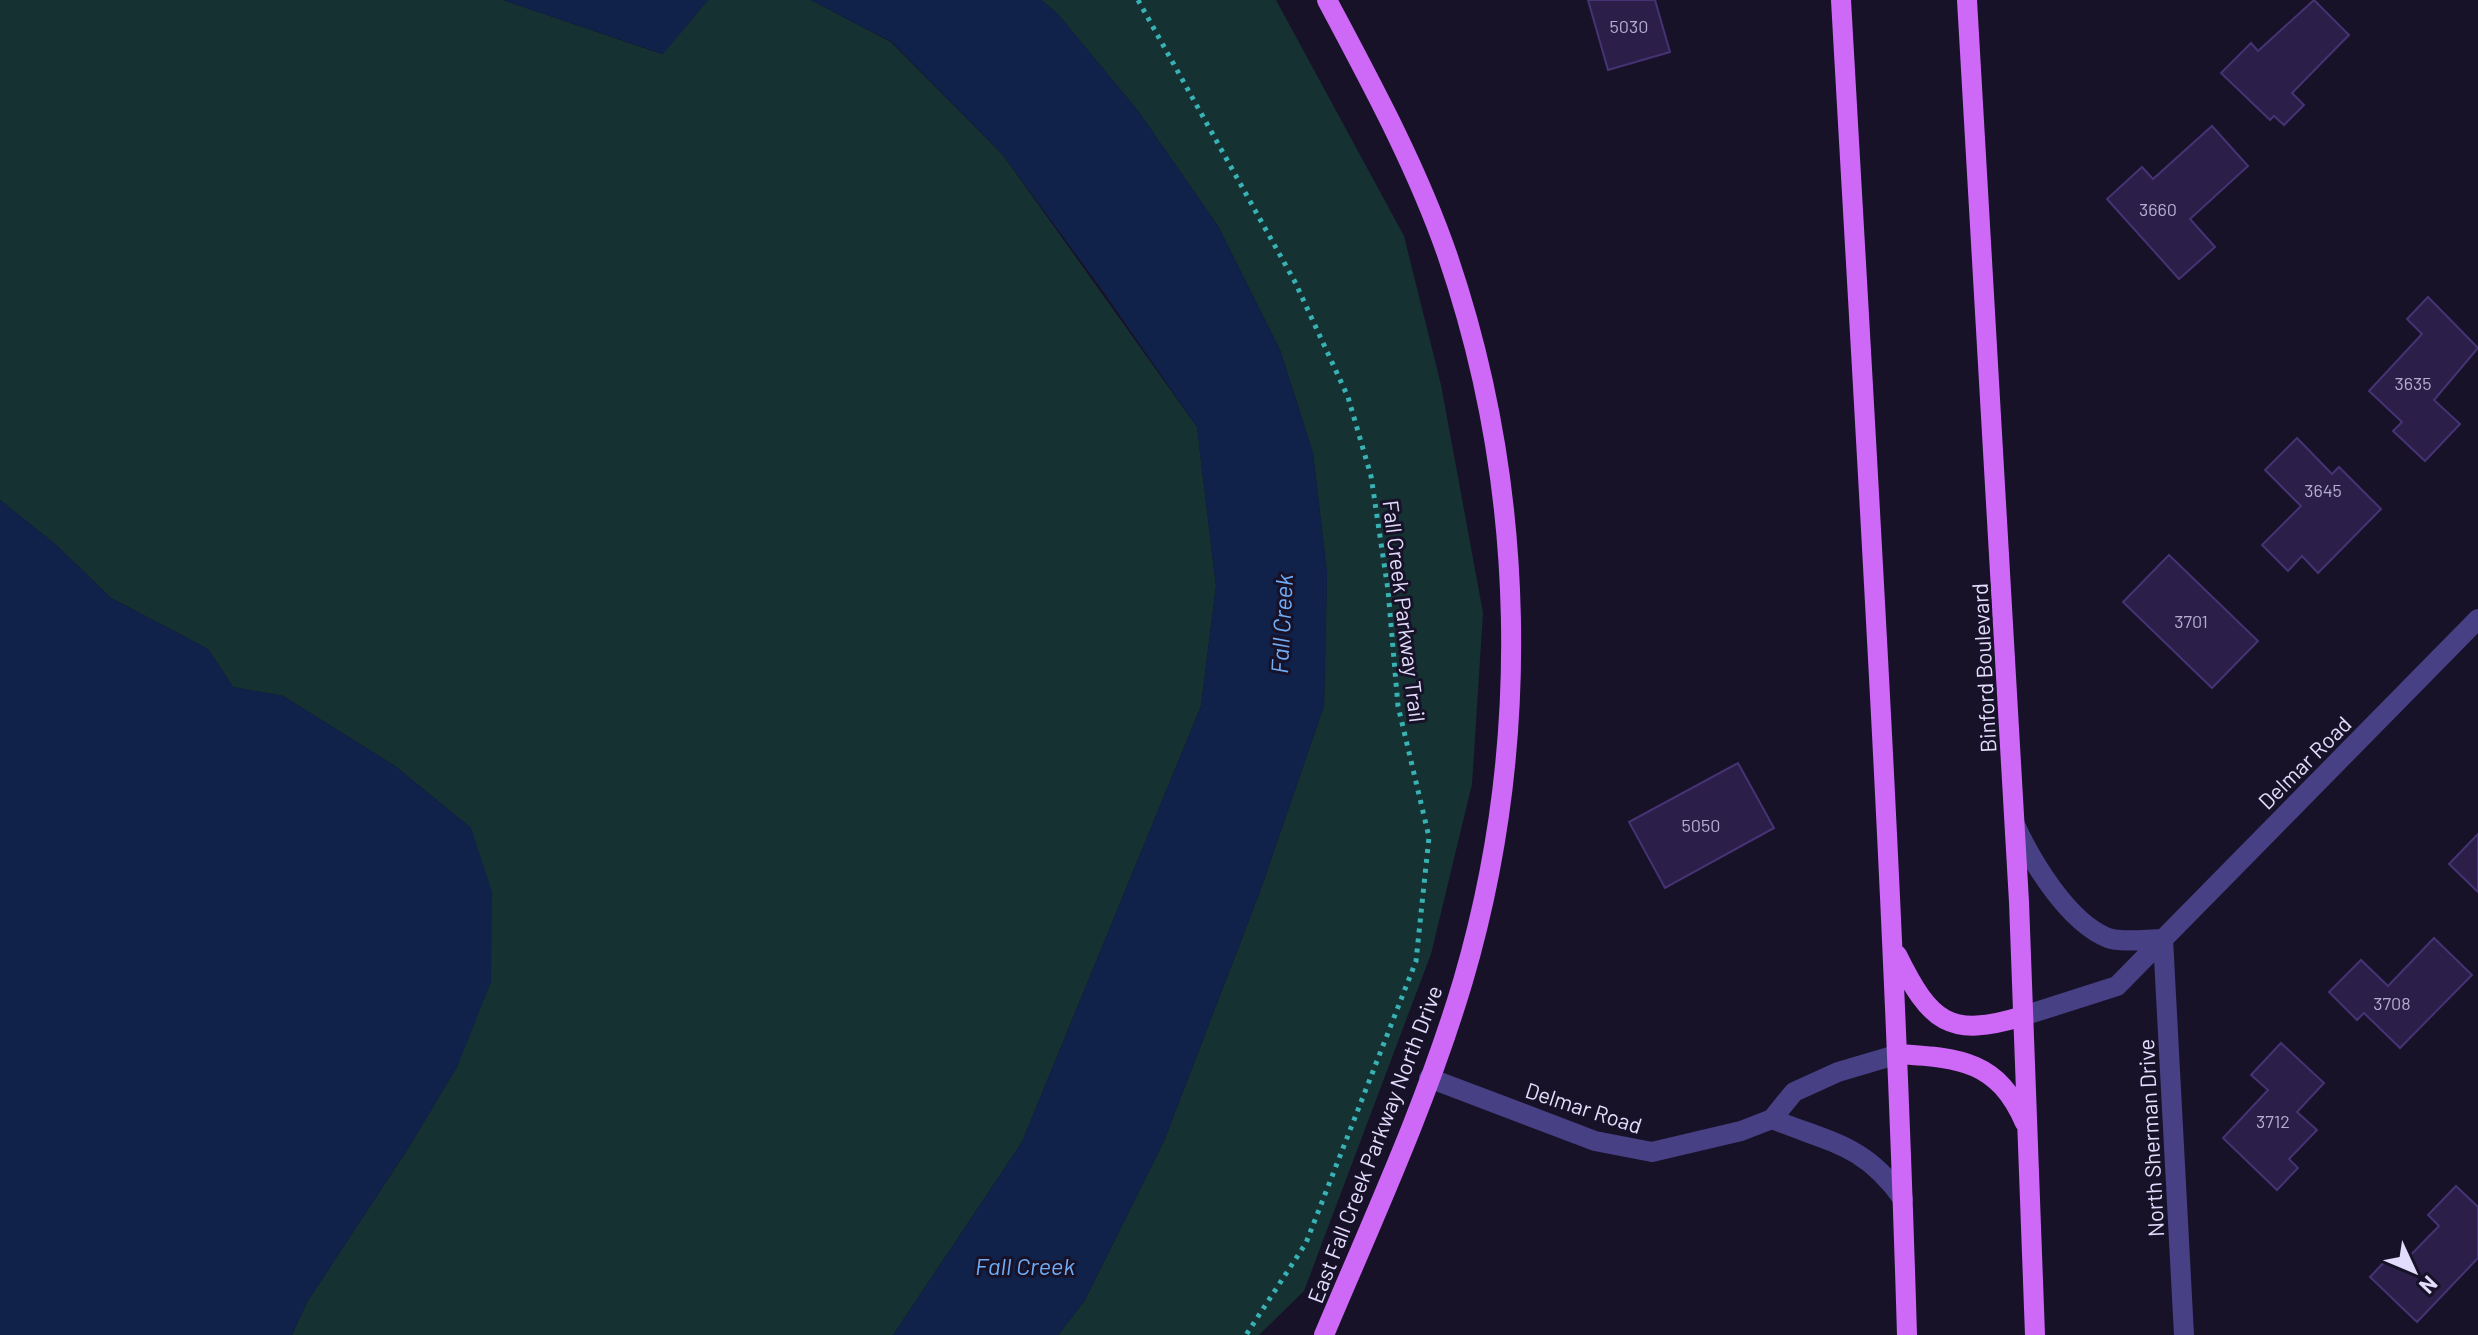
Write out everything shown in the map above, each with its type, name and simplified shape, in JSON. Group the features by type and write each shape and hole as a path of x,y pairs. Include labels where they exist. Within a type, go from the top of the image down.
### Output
{"main road":[{"name":"East Fall Creek Parkway North Drive","path":"1324,1335 1429,1078 1476,933 1503,787 1511,664 1507,533 1492,429 1475,352 1446,251 1391,122 1327,0"},
{"path":"1841,0 1866,390 1899,1054 1907,1335"},
{"name":"Binford Boulevard","path":"1967,0 2015,825 2035,1335"},
{"path":"1893,948 1922,1000 1950,1023 1979,1027 2023,1016"},
{"path":"1899,1054 1953,1060 1990,1073 2011,1098 2028,1131"}],"street":[{"name":"Delmar Road","path":"2023,1016 2117,986 2478,619"},
{"path":"2015,825 2041,874 2082,919 2109,938 2163,939"},
{"name":"North Sherman Drive","path":"2163,939 2184,1335"},
{"name":"Delmar Road","path":"1429,1078 1595,1141 1644,1152 1712,1140 1772,1119 1794,1092 1838,1072 1899,1054"},
{"path":"1772,1119 1845,1145 1865,1156 1903,1199"}],"path":[{"name":"Fall Creek Parkway Trail","path":"1138,0 1295,282 1348,397 1371,476 1388,590 1398,706 1429,837 1416,961 1306,1243 1246,1335"}],"green space":[{"path":"0,0 503,0 662,54 708,0 811,0 891,42 1003,155 1197,427 1216,586 1201,706 1022,1142 893,1335 292,1335 307,1302 409,1147 458,1065 471,828 395,766 283,696 233,687 208,649 111,598 55,544 0,500"},
{"path":"1041,0 1276,0 1404,236 1441,385 1483,613 1472,784 1431,954 1304,1291 1259,1335 1058,1335 1085,1300 1164,1141 1259,894 1324,706 1327,573 1313,453 1280,350 1218,226 1138,111 1057,13"}],"water":[{"path":"503,0 708,0 663,54"},
{"name":"Fall Creek","path":"811,0 1041,0 1057,13 1138,111 1218,226 1280,350 1313,453 1327,573 1324,706 1259,894 1164,1141 1085,1300 1058,1335 893,1335 1022,1142 1201,706 1216,586 1197,427 1003,155 892,42"},
{"path":"0,500 55,544 111,598 208,649 233,687 283,696 395,766 471,828 492,892 491,982 458,1065 409,1147 307,1302 292,1335 0,1335"}],"building":[{"path":"1588,0 1655,0 1670,52 1608,70"},
{"path":"2314,0 2349,35 2292,93 2304,105 2284,125 2274,116 2270,120 2221,73 2251,43 2258,51"},
{"path":"2212,126 2248,166 2190,219 2215,247 2179,279 2107,199 2142,167 2153,179"},
{"path":"2428,297 2478,348 2434,400 2460,424 2425,461 2393,431 2402,422 2369,391 2422,334 2407,319"},
{"path":"2297,438 2332,474 2339,467 2381,509 2318,573 2302,556 2288,571 2262,545 2301,506 2265,470"},
{"path":"2169,555 2258,641 2212,688 2123,602"},
{"path":"1738,763 1774,828 1665,888 1629,822"},
{"path":"2478,834 2478,892 2449,864"},
{"path":"2434,938 2472,975 2400,1048 2364,1013 2357,1020 2329,992 2361,960 2388,986"},
{"path":"2281,1043 2324,1083 2297,1112 2317,1130 2289,1159 2298,1168 2277,1190 2223,1138 2268,1090 2251,1075"},
{"path":"2456,1186 2478,1207 2478,1258 2417,1322 2370,1277 2389,1257 2399,1267 2439,1226 2428,1215"}]}
